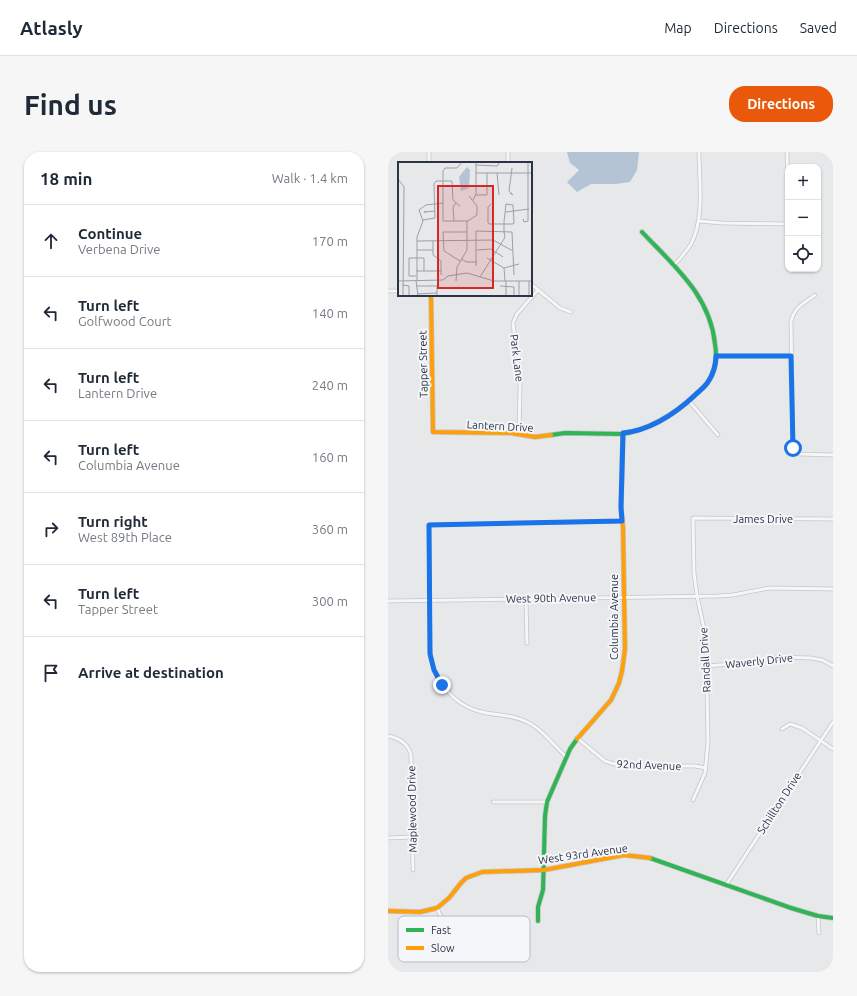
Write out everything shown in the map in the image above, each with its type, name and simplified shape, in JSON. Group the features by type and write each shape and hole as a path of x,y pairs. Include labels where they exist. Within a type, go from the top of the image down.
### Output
{"street":[{"path":"673,266 690,246 695,236 699,221 698,152"},
{"path":"787,152 788,200"},
{"path":"699,221 722,223 785,224"},
{"name":"Lantern Drive","path":"433,432 492,433 535,437 559,433 623,433 639,430 658,421 673,413 689,401 709,381 715,367 716,356 714,331 708,311 693,286 642,232"},
{"path":"532,285 560,308 571,312"},
{"name":"Park Lane","path":"519,435 520,384 513,323 517,314 538,290"},
{"path":"815,295 800,305 793,315 790,325 793,446 795,452 802,455 833,455"},
{"name":"Tapper Street","path":"431,296 433,432"},
{"path":"716,356 791,356"},
{"path":"689,401 718,434"},
{"name":"Columbia Avenue","path":"538,921 538,907 543,890 547,802 566,757 577,738 607,706 620,683 624,655 621,507 623,433"},
{"name":"James Drive","path":"693,518 833,519"},
{"name":"Randall Drive","path":"693,518 694,569 697,596 706,635 708,742 706,768 703,781 694,800"},
{"path":"566,757 532,724 514,716 474,710 460,702 445,689 435,673 431,660 429,525 622,521"},
{"name":"West 90th Avenue","path":"388,601 697,596 734,595 769,588 833,589"},
{"path":"526,599 527,643"},
{"name":"Waverly Drive","path":"707,666 743,663 779,657 814,658 825,661 833,666"},
{"name":"Schillton Drive","path":"726,885 833,722"},
{"path":"782,729 790,724 802,728 833,749"},
{"name":"Maplewood Drive","path":"388,736 403,742 409,749 411,755 413,870"},
{"name":"92nd Avenue","path":"577,738 605,761 621,766 695,766 706,768"},
{"path":"493,802 547,802"},
{"path":"388,838 413,837"},
{"name":"West 93rd Avenue","path":"437,908 465,878 472,874 482,872 544,870 614,856 633,855 650,858 818,916 833,918"},
{"path":"388,911 428,910 437,908 441,916"},
{"path":"818,916 819,933"}],"water":[{"path":"567,152 639,152 637,170 630,182 616,184 591,184 577,192 567,182 579,170 570,163"}],"traffic: fast":[{"path":"551,435 565,433 621,434 640,430 666,418 689,401 703,388 714,371 716,362 716,348 712,327 706,311 689,282 642,232"},
{"path":"538,921 538,907 543,890 545,816 547,802 570,749 577,739"},
{"path":"650,858 791,908 818,916 833,918"}],"traffic: slow":[{"path":"431,296 433,432 511,433 535,437 551,435"},
{"path":"577,739 611,700 619,683 622,671 625,649 623,527 621,507 623,433"},
{"path":"388,911 420,912 437,908 449,898 466,878 482,872 544,870 624,855 650,858"}],"route":[{"path":"442,685 434,670 430,654 429,525 622,521 623,433 633,432 648,426 673,413 689,401 707,384 715,367 716,356 791,356 793,448"}]}
